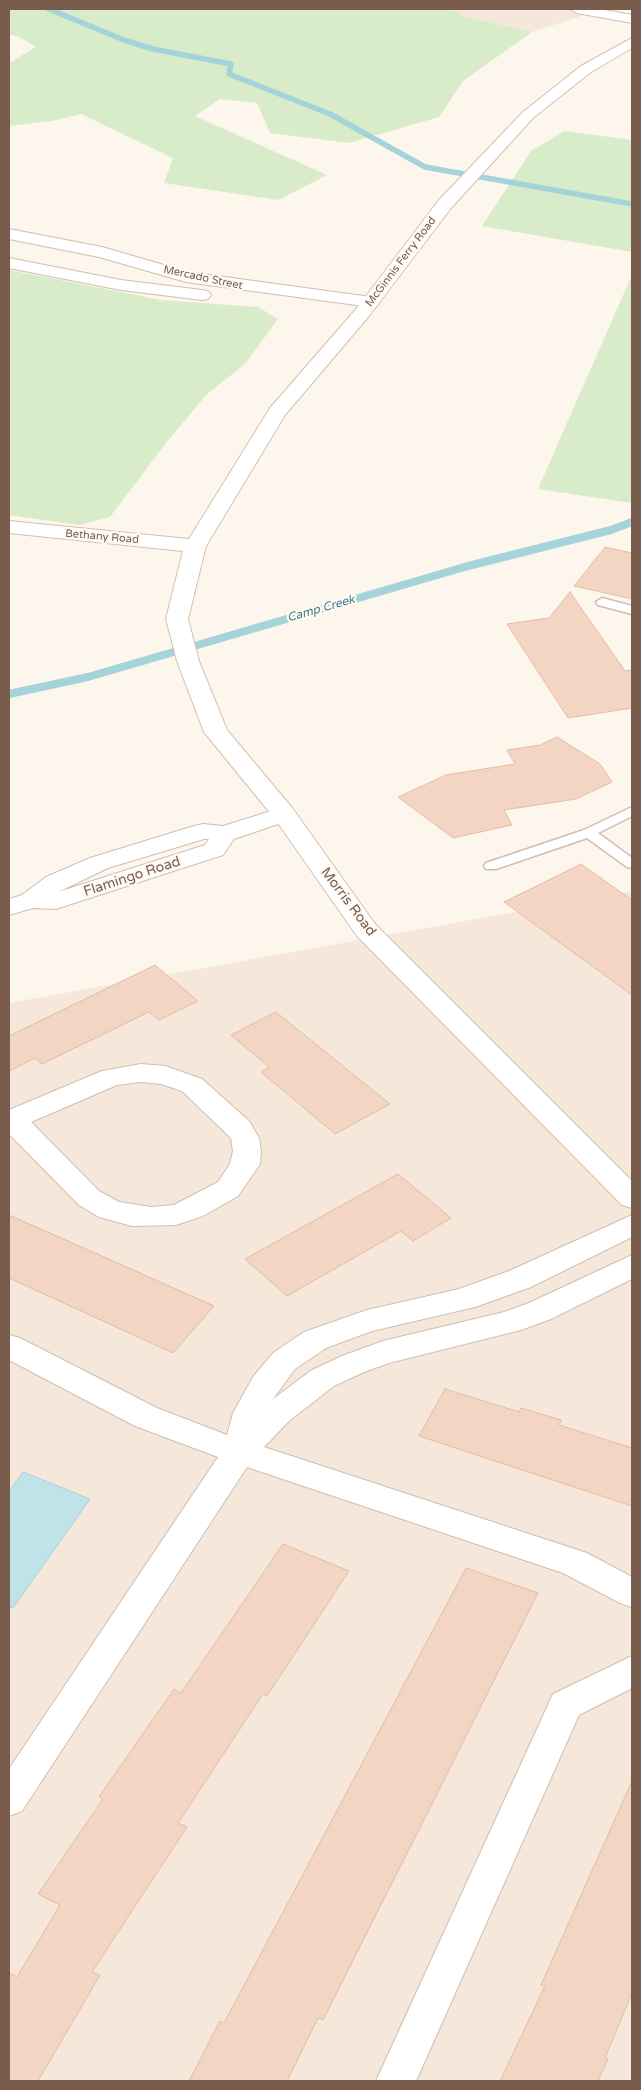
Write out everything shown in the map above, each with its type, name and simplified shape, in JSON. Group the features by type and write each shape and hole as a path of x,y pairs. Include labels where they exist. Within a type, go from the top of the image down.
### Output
{"street":[{"path":"577,9 632,19"},
{"name":"McGinnis Ferry Road","path":"195,546 277,412 367,307 445,204 528,115 586,69 632,42"},
{"name":"Mercado Street","path":"9,234 102,252 194,278 367,307"},
{"name":"Mercado Street","path":"9,263 137,288 367,307"},
{"name":"Bethany Road","path":"9,527 195,546"},
{"name":"Morris Road","path":"195,546 186,576 178,619 188,660 216,732 284,814 366,930 632,1198"},
{"name":"Flamingo Road","path":"20,903 55,882 99,863 203,831 225,834 284,814"},
{"name":"Flamingo Road","path":"20,903 56,901 214,850 225,834"},
{"path":"137,851 153,870"},
{"path":"141,1073 165,1075 192,1084 239,1128 245,1138 247,1151 245,1164 238,1177 228,1189 193,1209 176,1215 132,1216 109,1210 89,1198 11,1120 112,1077 141,1073"},
{"path":"239,1452 250,1413 264,1385 284,1361 314,1340 367,1321 464,1299 520,1279 632,1225"},
{"path":"9,1800 239,1452 278,1412 323,1378 353,1364 384,1353 510,1322 548,1307 632,1266"},
{"path":"9,1346 146,1417 239,1452 575,1563 632,1593"},
{"path":"396,2081 566,1705 632,1671"}],"lane":[{"path":"602,602 632,610"},
{"path":"491,866 589,833 632,811"},
{"path":"589,833 632,864"}],"shaded area":[{"path":"450,9 603,9 532,32 467,17"},
{"path":"632,891 632,2081 9,2081 9,1003"}],"green space":[{"path":"9,9 450,9 467,17 532,32 463,81 439,117 349,143 270,133 257,103 220,99 195,116 327,175 278,200 164,183 173,158 81,114 52,121 9,126 9,63 36,47 19,37 9,34"},
{"path":"565,131 632,140 632,252 482,226 531,151"},
{"path":"9,270 161,300 258,307 278,319 245,364 207,394 166,443 110,517 79,525 9,515"},
{"path":"632,275 632,503 538,489"}],"water":[{"path":"23,1472 90,1499 13,1608 9,1607 9,1491"}],"building":[{"path":"605,547 632,553 632,599 574,586"},
{"path":"570,592 625,671 632,670 632,708 568,718 507,624 549,618"},
{"path":"557,737 600,764 612,782 576,799 504,810 512,825 453,838 398,797 446,775 515,764 507,750 540,745"},
{"path":"581,864 632,900 632,995 504,902"},
{"path":"155,965 198,1001 159,1020 149,1012 42,1064 35,1058 9,1071 9,1036"},
{"path":"276,1012 390,1104 335,1134 261,1072 269,1067 231,1035"},
{"path":"398,1174 451,1218 413,1241 401,1231 287,1296 245,1259"},
{"path":"9,1215 214,1306 173,1353 9,1278"},
{"path":"445,1389 519,1412 521,1408 561,1420 559,1425 632,1448 632,1506 419,1436"},
{"path":"283,1544 349,1571 267,1696 263,1694 178,1823 187,1827 92,1972 100,1975 38,2081 9,2081 9,1973 17,1977 60,1905 38,1894 103,1799 99,1797 174,1689 181,1693"},
{"path":"466,1568 538,1593 323,2020 318,2018 287,2081 189,2081 220,2021 224,2023"},
{"path":"632,1781 632,1993 605,2058 608,2059 598,2081 500,2081 545,1986 541,1985"}],"waterway":[{"path":"49,9 124,40 153,49 231,64 229,74 330,114 425,167 632,204"},
{"name":"Camp Creek","path":"9,694 88,677 468,566 611,530 632,522"}]}
